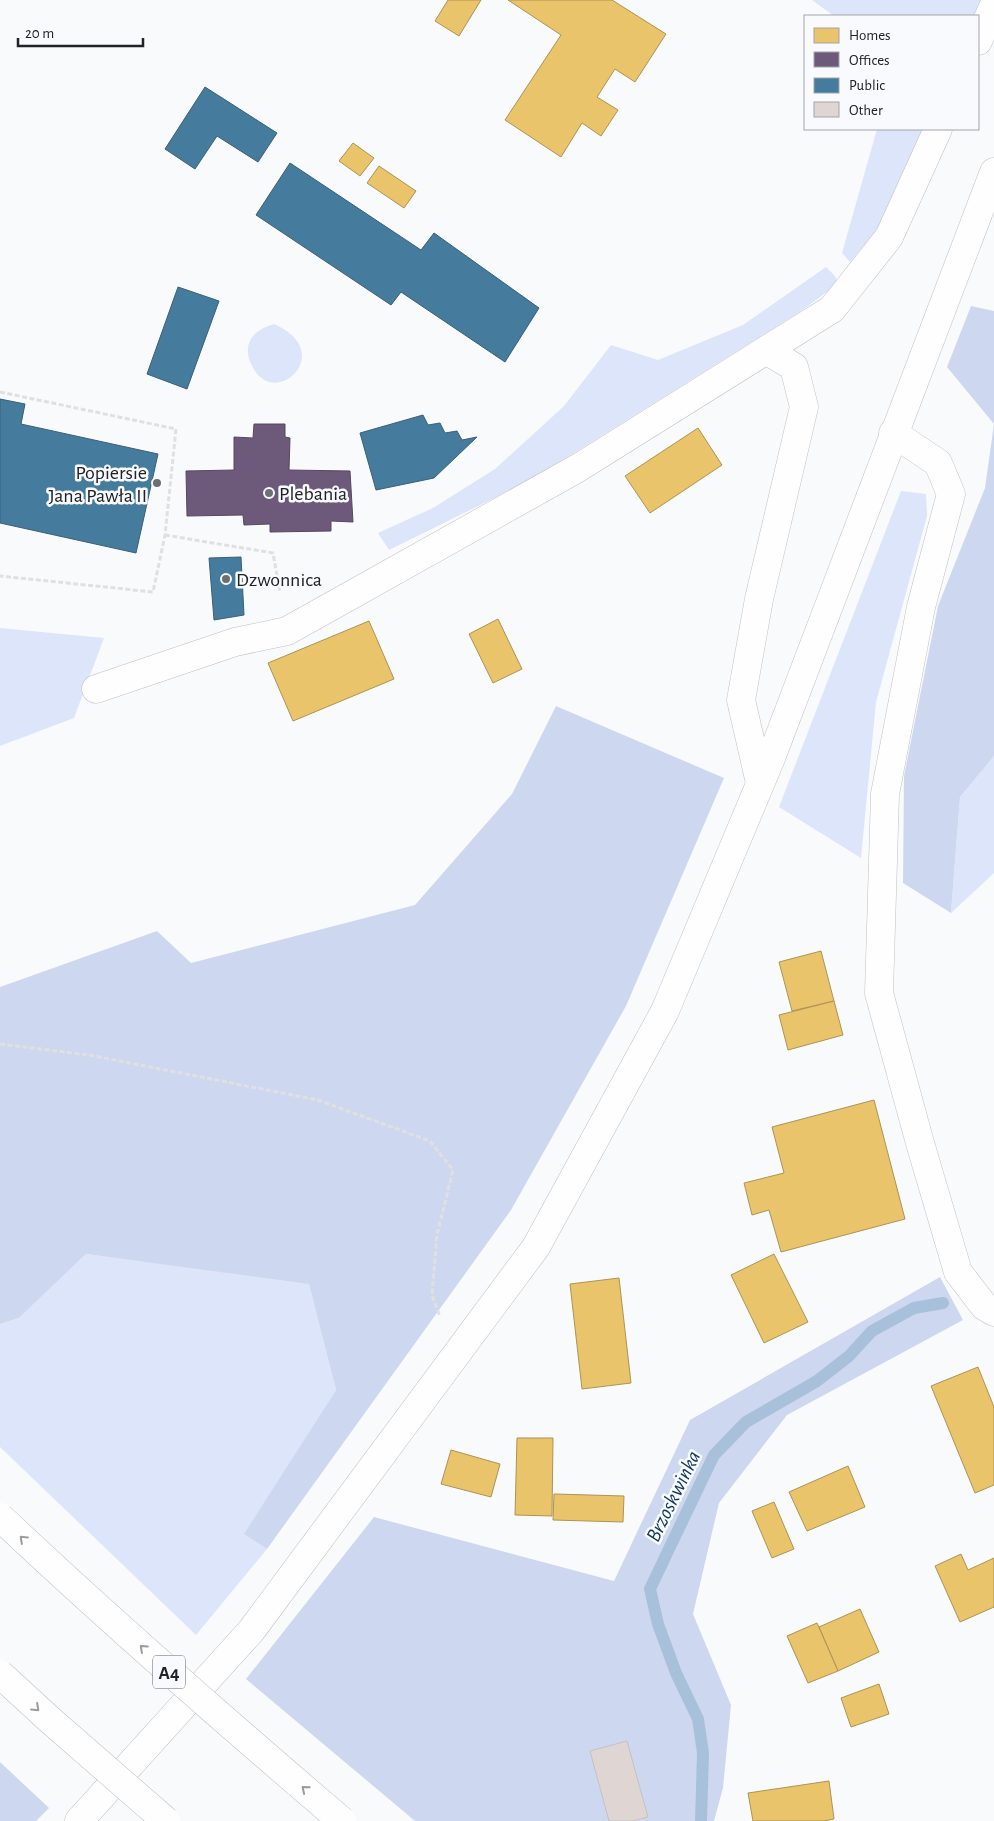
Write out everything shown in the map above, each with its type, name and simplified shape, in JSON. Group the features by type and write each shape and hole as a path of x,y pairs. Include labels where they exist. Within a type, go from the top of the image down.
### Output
{"main road":[{"path":"979,39 994,5"},
{"path":"96,689 235,642 287,631 578,468 832,309 890,237 938,130"},
{"path":"79,1821 250,1631 536,1247 665,1011 760,783 994,172"},
{"path":"760,783 741,700 759,599 804,407 794,367 766,350"},
{"path":"893,433 938,463 951,494 921,607 885,794 879,993 958,1272 984,1306 994,1312"},
{"name":"A4","path":"0,1517 82,1595 217,1715 342,1821"},
{"path":"0,1674 166,1821"}],"path":[{"path":"0,392 176,429 165,535 154,592 0,576"},
{"path":"165,535 273,553 281,598"},
{"path":"0,1044 89,1055 318,1100 430,1141 454,1170 437,1235 432,1295 444,1327 462,1347"}],"shaded area":[{"path":"812,0 985,0 978,15 833,15"},
{"path":"877,130 926,130 885,220 850,262 842,253"},
{"path":"826,267 839,283 801,311 529,481 389,550 378,533 433,508 495,469 564,406 611,345 658,360 743,325"},
{"path":"971,306 994,311 994,424 947,367"},
{"path":"274,324 292,335 301,348 302,360 297,371 288,379 277,383 265,380 255,371 248,352 251,339 261,330"},
{"path":"994,424 994,756 960,797 951,913 903,883 904,776 938,606 985,488"},
{"path":"901,491 926,494 927,516 876,702 861,858 779,807"},
{"path":"0,628 104,638 74,718 0,746"},
{"path":"556,706 724,778 626,1006 511,1210 267,1549 244,1534 336,1390 309,1284 86,1254 19,1318 0,1324 0,987 157,931 191,963 415,905 512,794"},
{"path":"994,756 994,873 951,913 960,797"},
{"path":"86,1254 309,1283 336,1390 245,1534 267,1549 196,1635 0,1447 0,1324 19,1318"},
{"path":"940,1277 963,1320 787,1415 719,1503 693,1614 731,1705 723,1788 714,1821 415,1821 246,1679 374,1517 614,1581 690,1420"},
{"path":"0,1762 49,1808 36,1821 0,1821"}],"building: Homes":[{"path":"448,0 481,0 459,36 435,21"},
{"path":"508,0 612,0 666,34 635,82 615,69 597,97 618,110 601,136 582,123 561,157 505,120 561,35"},
{"path":"353,143 374,158 360,176 339,161"},
{"path":"379,166 416,191 404,208 367,183"},
{"path":"698,428 722,465 650,513 625,476"},
{"path":"498,619 522,669 493,683 469,634"},
{"path":"369,621 394,679 293,721 268,663"},
{"path":"821,951 834,1001 792,1011 779,962"},
{"path":"834,1001 843,1035 788,1050 779,1015"},
{"path":"874,1100 905,1219 781,1252 769,1210 752,1215 744,1183 784,1173 772,1127"},
{"path":"774,1254 808,1322 764,1343 731,1275"},
{"path":"619,1278 631,1383 582,1389 570,1284"},
{"path":"978,1367 994,1407 994,1485 975,1493 931,1386"},
{"path":"517,1438 553,1438 552,1516 515,1515"},
{"path":"451,1450 500,1464 491,1497 441,1484"},
{"path":"848,1466 865,1507 807,1531 789,1492"},
{"path":"554,1494 624,1496 623,1522 553,1520"},
{"path":"774,1502 794,1549 772,1558 752,1511"},
{"path":"961,1554 968,1570 994,1558 994,1607 960,1622 935,1566"},
{"path":"860,1609 879,1652 838,1671 819,1627"},
{"path":"817,1623 838,1671 808,1683 787,1636"},
{"path":"879,1684 889,1714 851,1727 841,1698"},
{"path":"829,1781 834,1819 824,1821 753,1821 748,1793"}],"building: Offices":[{"name":"Plebania","path":"254,424 285,424 285,437 290,438 289,470 350,471 353,522 331,521 331,531 270,532 270,524 244,525 243,515 187,516 186,471 234,470 234,437 253,438"}],"building: Public":[{"path":"205,87 277,133 258,162 217,136 195,169 165,149"},
{"path":"290,163 421,250 434,233 539,308 505,362 401,292 391,305 256,215"},
{"path":"178,287 219,301 187,389 147,374"},
{"path":"0,399 25,404 21,424 158,454 136,553 0,523"},
{"path":"423,415 428,425 440,423 445,433 457,431 462,440 477,437 434,478 376,490 360,433"},
{"name":"Dzwonnica","path":"241,557 244,615 214,620 209,558"}],"building: Other":[{"path":"627,1741 648,1817 632,1821 609,1821 590,1751"}],"waterway":[{"name":"Brzoskwinka","path":"701,1821 703,1753 698,1719 676,1673 658,1624 650,1589 714,1455 746,1422 817,1381 849,1356 872,1331 914,1308 943,1303"}],"place":[{"name":"Popiersie Jana Pawła II","path":"157,483"},
{"name":"Plebania","path":"269,493"},
{"name":"Dzwonnica","path":"226,579"}]}
